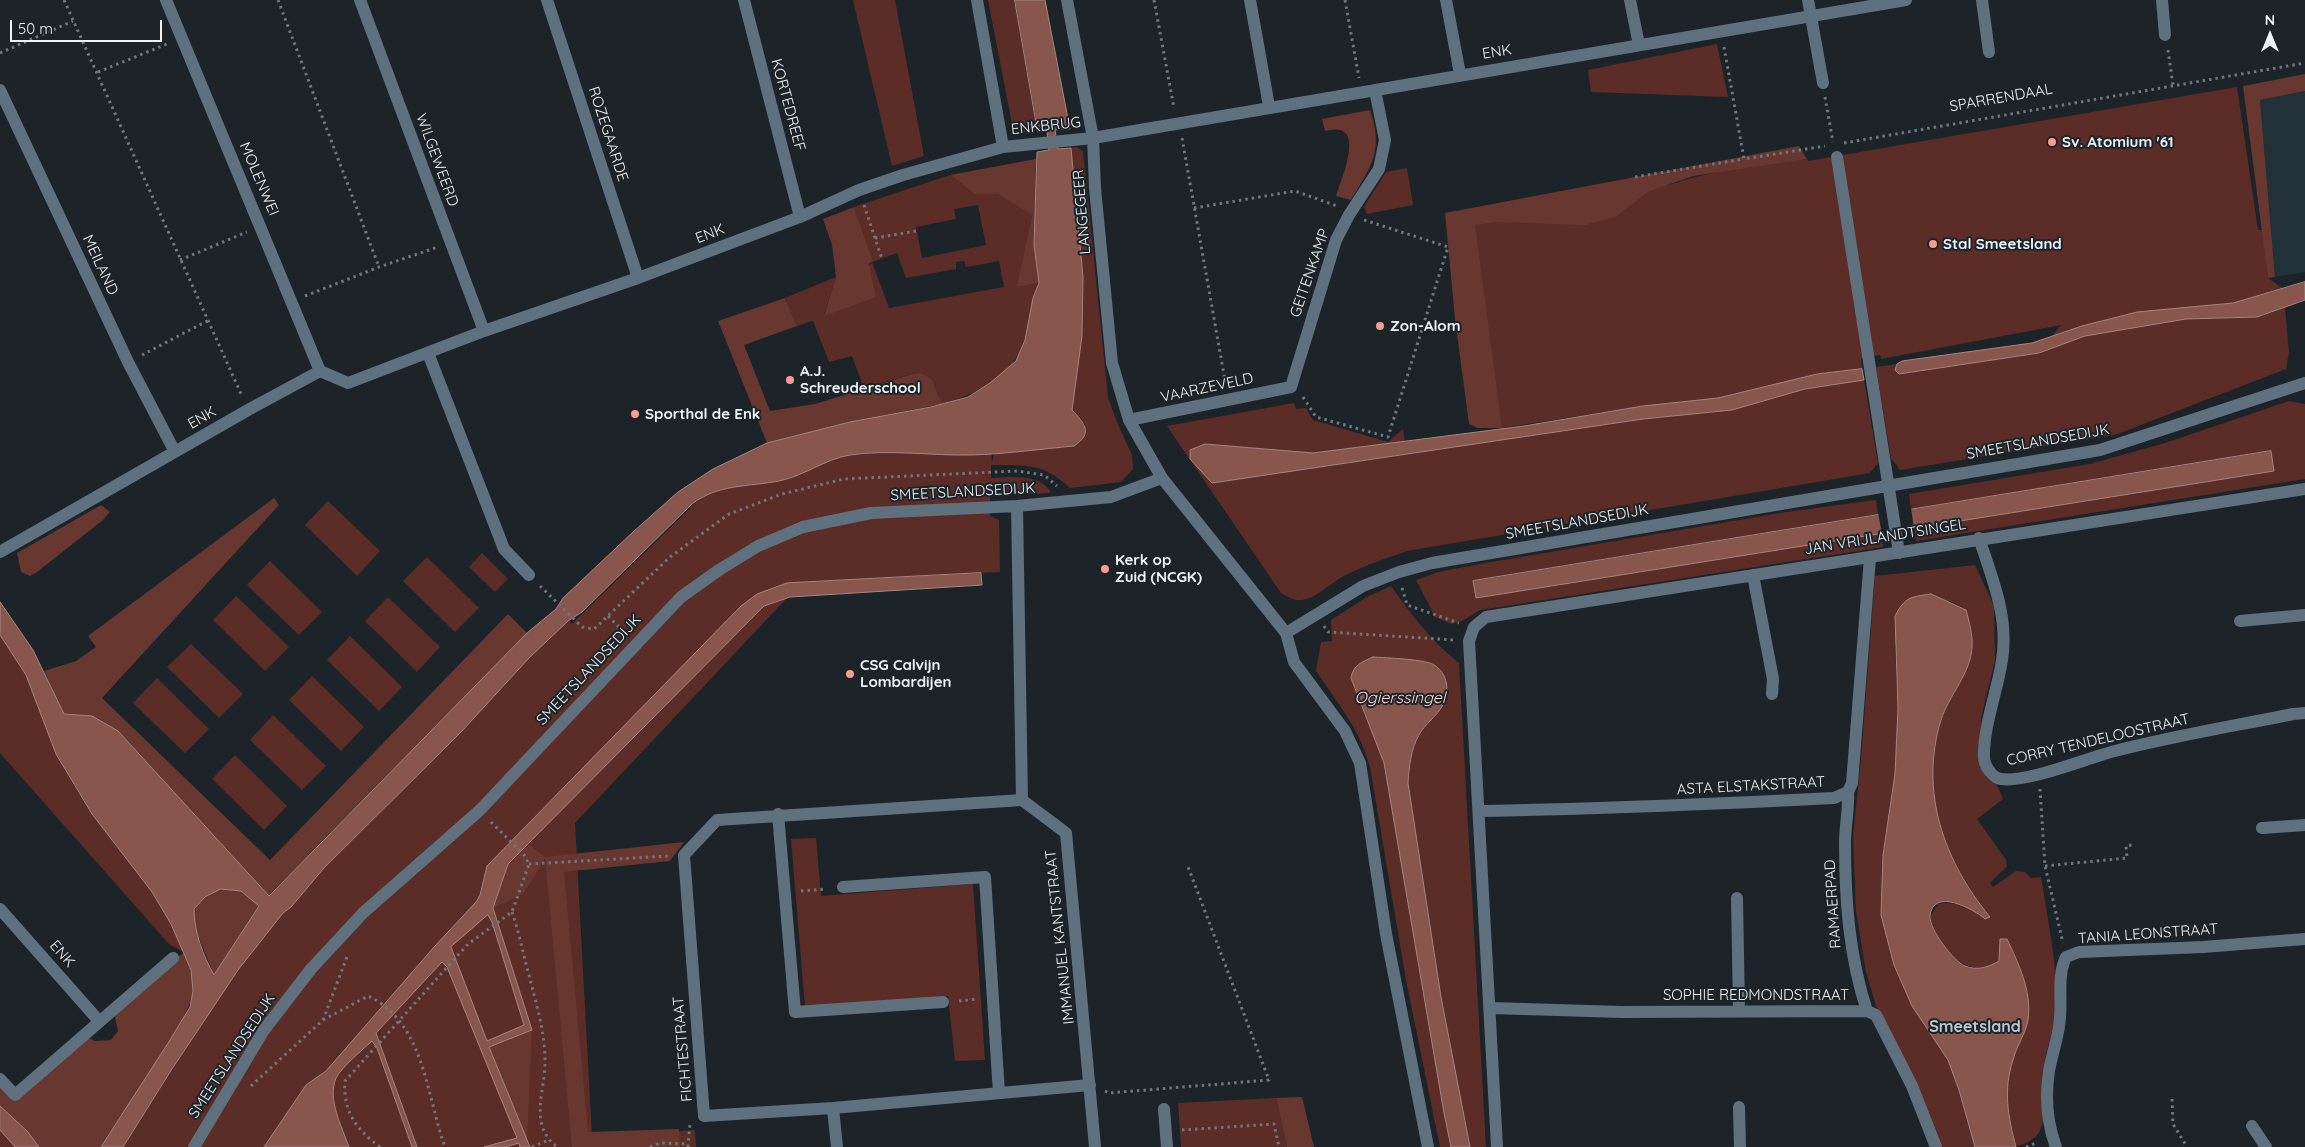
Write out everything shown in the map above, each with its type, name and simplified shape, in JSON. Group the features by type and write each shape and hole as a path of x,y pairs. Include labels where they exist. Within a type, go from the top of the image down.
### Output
{"street":[{"name":"MOLENWEI","path":"166,0 293,301 320,371"},
{"name":"WILGEWEERD","path":"360,0 484,331"},
{"name":"ROZEGAARDE","path":"547,0 638,278"},
{"name":"KORTEDREEF","path":"744,0 800,217"},
{"path":"977,0 1004,147"},
{"name":"LANGEGEER","path":"1067,0 1095,188 1112,363 1130,420"},
{"path":"1250,0 1269,106"},
{"path":"1446,0 1460,74"},
{"path":"1630,0 1639,45"},
{"path":"1808,0 1823,83"},
{"name":"ENK","path":"1087,138 1906,0"},
{"path":"1982,0 1989,52"},
{"path":"2162,0 2165,35"},
{"name":"MEILAND","path":"0,90 128,362 175,452"},
{"name":"GEITENKAMP","path":"1291,386 1336,240 1350,213 1379,169 1385,140 1368,91"},
{"name":"ENKBRUG","path":"1004,147 1087,138"},
{"name":"ENK","path":"1,549 320,371 348,383 484,331 638,278 800,217 858,190 1004,147"},
{"path":"1837,157 1898,547"},
{"path":"428,352 504,549 528,574"},
{"name":"SMEETSLANDSEDIJK","path":"1286,633 1363,586 1399,572 1432,563 1888,484 2100,450 2305,384"},
{"name":"VAARZEVELD","path":"1130,420 1291,386"},
{"path":"1130,420 1162,478 1286,633 1294,662 1345,732 1360,764 1386,934 1428,1147"},
{"name":"SMEETSLANDSEDIJK","path":"194,1147 264,1030 311,970 363,913 480,810 681,597 719,570 758,546 803,527 871,512 1017,506 1111,497 1162,478"},
{"name":"JAN VRIJLANDTSINGEL","path":"1474,627 1486,617 1870,558 1898,547 1979,538 2305,488"},
{"path":"684,855 717,820 778,814 1022,800 1017,506"},
{"name":"CORRY TENDELOOSTRAAT","path":"1979,538 1998,594 2005,630 2002,660 1991,707 1984,758 1992,775 2000,780 2039,773 2114,751 2305,713"},
{"name":"ASTA ELSTAKSTRAAT","path":"1479,811 1612,809 1834,798 1848,792 1852,782 1870,558"},
{"path":"1753,575 1773,679 1772,694"},
{"path":"2240,621 2305,616"},
{"path":"1474,627 1469,641 1491,1008 1497,1147"},
{"name":"RAMAERPAD","path":"1848,792 1845,840 1850,940 1857,981 1867,1011"},
{"name":"IMMANUEL KANTSTRAAT","path":"1022,800 1066,833 1095,1147"},
{"path":"778,814 795,1012 943,1002"},
{"path":"2262,828 2305,825"},
{"name":"FICHTESTRAAT","path":"684,855 704,1116 833,1108 1090,1085"},
{"path":"843,887 985,876 999,1093"},
{"path":"1737,898 1739,1011"},
{"name":"ENK","path":"0,909 99,1021"},
{"name":"TANIA LEONSTRAAT","path":"2056,1147 2051,1131 2046,1098 2049,1070 2060,1019 2061,969 2066,957 2079,952 2203,947 2305,939"},
{"path":"0,1079 15,1096 173,958"},
{"name":"SOPHIE REDMONDSTRAAT","path":"1491,1008 1622,1012 1867,1011 1876,1016 1908,1077 1936,1147"},
{"path":"1739,1107 1740,1147"},
{"path":"833,1108 837,1147"},
{"path":"1164,1109 1168,1147"},
{"path":"2252,1126 2266,1147"}],"path":[{"path":"64,0 98,72 248,410"},
{"path":"278,0 379,267"},
{"path":"1154,0 1229,400"},
{"path":"1345,0 1368,91"},
{"path":"0,53 73,20"},
{"path":"1722,31 1744,159"},
{"path":"2165,35 2173,85"},
{"path":"98,72 182,38"},
{"name":"SPARRENDAAL","path":"1635,177 2305,63"},
{"path":"1823,83 1834,144"},
{"path":"858,190 882,258"},
{"path":"1194,208 1295,192 1448,247 1388,437 1316,417 1307,400 1291,386"},
{"path":"180,260 261,226"},
{"path":"875,238 916,231"},
{"path":"293,301 379,267 450,243"},
{"path":"128,362 209,320"},
{"path":"1399,572 1407,606 1474,627"},
{"path":"551,598 582,627"},
{"path":"1318,615 1328,632 1469,641"},
{"path":"608,616 636,644"},
{"path":"2039,773 2045,866 2066,957"},
{"path":"493,825 524,855 529,864 512,912 544,1039 545,1066 540,1098 540,1122 548,1140 557,1147"},
{"path":"2045,866 2127,858 2126,846 2132,845"},
{"path":"529,864 684,855"},
{"path":"1090,1085 1109,1093 1269,1080 1187,864"},
{"path":"786,892 843,887"},
{"path":"380,1147 368,1138 355,1124 344,1098 345,1081 457,957 490,927 512,912"},
{"path":"323,1020 338,981"},
{"path":"278,1061 323,1020 368,996 381,1002 396,1015 415,1047 445,1147"},
{"path":"943,1002 993,998"},
{"path":"2172,1098 2173,1124 2187,1147"},
{"path":"1166,1132 1274,1124 1279,1147"},
{"path":"532,1147 548,1140"},
{"path":"2026,1147 2037,1143"},
{"path":"650,1147 660,1144 688,1144"}],"shaded area":[{"path":"853,0 895,0 924,156 892,166"},
{"path":"988,0 1015,0 1036,122 1021,135 1013,129"},
{"path":"1717,44 1728,97 1591,92 1588,70"},
{"path":"2305,74 2305,91 2260,100 2275,277 2268,278 2243,86"},
{"path":"2237,87 2258,230 2263,230 2268,278 2282,288 2233,303 2130,314 2052,336 2061,325 1881,359 1880,355 1861,358 1862,369 1817,374 1718,398 1643,406 1502,428 1464,220 1669,185 1737,168 1807,159 1808,161"},
{"path":"2305,91 2305,272 2275,277 2260,100"},
{"path":"1370,110 1376,136 1373,158 1351,200 1336,196 1349,153 1348,137 1342,131 1325,131 1322,119"},
{"path":"1799,146 1807,159 1693,176 1648,192 1615,217 1585,225 1496,222 1475,225 1502,428 1478,428 1469,424 1455,319 1445,213"},
{"path":"1076,147 1083,151 1108,398 1132,455 1133,469 1121,482 1070,488 1051,474 1034,467 991,465 991,478 1023,477 1039,481 1050,491 1050,493 990,496 990,516 999,520 1000,572 802,582 575,823 592,1136 695,1130 696,1147 123,1147 266,923 462,731 529,658 568,620 572,624 718,481 807,451 991,450 992,463 994,453 1074,446 1085,425 1072,410 1082,336 1083,277 1071,148"},
{"path":"1036,159 1034,245 1039,283 1017,287 1032,215 998,194 974,194 950,175"},
{"path":"1407,168 1413,205 1367,214 1364,207 1386,172"},
{"path":"950,175 974,194 998,193 1032,215 1018,287 1039,283 1025,339 1013,363 992,382 981,389 942,404 932,379 919,372 864,388 852,356 829,362 813,321 797,326 785,298 836,277 824,315 872,262 854,207","holes":["978,205 986,245 922,258 916,227 956,219 954,209","897,253 906,278 956,269 956,262 964,261 966,267 999,261 1004,287 889,308 872,262"]},
{"path":"854,207 873,261 869,264 876,297 824,316 836,277 832,245 823,219"},
{"path":"785,298 797,326 744,345 770,411 815,404 919,372 932,379 942,404 850,422 767,443 718,321"},
{"path":"2285,308 2289,352 2286,369 2115,435 1900,470 1891,458 1876,367 1897,364 1895,370 1900,374 2039,353 2085,336 2186,319 2257,317"},
{"path":"1864,380 1878,463 1870,473 1407,551 1350,573 1313,597 1302,600 1294,599 1281,593 1167,426 1294,403 1296,409 1306,408 1313,420 1388,442 1403,429 1405,442 1313,453 1205,444 1314,468 1643,419 1732,410 1805,389"},
{"path":"2289,401 2305,404 2305,479 1916,541 1914,528 2274,471 2270,451 1911,510 1909,494 2090,464 2165,443"},
{"path":"274,498 279,505 102,698 270,860 508,614 527,633 268,896 118,731 92,717 64,714 44,671 76,661 96,647 88,636"},
{"path":"1876,500 1878,515 1473,581 1476,598 1881,533 1883,547 1480,610 1464,620 1451,624 1435,617 1416,580 1438,572 1485,563 1786,512"},
{"path":"328,501 380,551 357,576 305,525"},
{"path":"101,505 110,512 103,520 37,572 30,576 21,572 17,553"},
{"path":"482,553 508,579 495,592 469,567"},
{"path":"427,557 479,608 455,632 403,581"},
{"path":"270,561 322,612 299,635 247,585"},
{"path":"1975,565 1994,606 1995,660 1981,718 1980,765 1986,777 1996,783 2003,799 1977,819 2006,860 2007,866 1990,883 1993,887 2016,871 2025,872 2031,878 2041,877 2052,946 2056,999 2054,1022 2042,1078 2043,1120 2041,1129 2028,1142 2015,1146 2008,1121 2006,1090 2012,1060 2028,1021 2001,939 1999,961 1986,966 1975,967 1964,964 1955,959 1947,950 1934,929 1930,917 1938,904 1952,903 1963,905 1985,919 1990,917 1960,873 1948,848 1939,823 1933,797 1934,744 1942,718 1968,665 1972,647 1966,610 1950,601 1895,646 1898,708 1895,774 1883,855 1894,965 1912,1006 1948,1060 1959,1090 1975,1147 1942,1147 1894,1040 1876,1006 1866,972 1856,911 1853,836 1875,576"},
{"path":"1391,586 1431,637 1459,663 1486,1147 1470,1147 1441,997 1409,800 1410,761 1419,735 1442,707 1445,678 1434,665 1426,662 1373,657 1351,678 1384,763 1451,1147 1440,1147 1406,980 1370,767 1354,729 1316,671 1321,642 1332,641 1331,620 1367,597"},
{"path":"236,596 289,647 265,671 213,620"},
{"path":"388,597 440,647 417,672 365,621"},
{"path":"0,635 26,675 56,754 73,784 92,814 152,892 185,953 169,944 0,753"},
{"path":"350,636 402,687 379,711 327,660"},
{"path":"191,644 243,694 219,718 167,667"},
{"path":"312,676 364,727 341,751 289,700"},
{"path":"157,678 209,729 185,753 133,703"},
{"path":"273,715 326,766 302,790 250,740"},
{"path":"235,755 287,806 264,830 212,779"},
{"path":"816,838 821,896 973,884 985,1060 955,1061 948,996 805,1007 791,839"},
{"path":"684,842 670,861 564,872 588,1132 679,1129 680,1147 572,1147 545,858 523,894 493,908 508,864 529,844 545,857"},
{"path":"221,889 241,891 259,906 214,975 194,926 194,909 205,897"},
{"path":"185,953 193,981 193,991 189,1005 168,1045 101,1147 39,1147 27,1131 0,1106 0,1085 16,1101 87,1037 95,1041 111,1040 118,1031 113,1008 176,957"},
{"path":"532,1030 527,1140 489,1047"},
{"path":"1302,1097 1314,1147 1287,1147 1276,1098"},
{"path":"1276,1098 1287,1147 1181,1147 1178,1103"},
{"path":"0,1130 15,1147 0,1147"}],"water":[{"path":"1015,0 1045,0 1070,129 1055,130 1058,149 1071,148 1083,277 1082,336 1072,410 1085,428 1084,437 1074,446 1010,453 957,455 865,453 850,455 832,460 788,479 733,487 712,493 692,504 582,612 568,621 529,658 462,731 324,868 291,907 283,913 238,970 123,1147 101,1147 190,1007 193,991 191,970 171,924 152,892 92,814 56,754 26,675 0,635 0,602 33,650 64,714 92,716 118,731 269,896 527,633 556,609 563,598 678,492 713,469 767,443 850,422 931,407 968,397 990,383 1016,361 1025,340 1033,298 1039,283 1034,245 1037,152 1049,150 1047,131 1038,132","holes":["221,889 241,891 259,906 214,975 200,943 194,918 194,909 205,897"]},
{"path":"2305,282 2305,300 2257,317 2186,319 2085,336 2039,353 1899,374 1895,370 1897,364 1902,361 2032,343 2082,326 2137,312 2233,303"},
{"path":"1862,369 1864,380 1805,389 1732,410 1643,419 1212,483 1190,459 1190,450 1205,444 1313,453 1524,426 1643,406 1718,398 1817,374"},
{"path":"2271,451 2274,471 1476,598 1473,581"},
{"path":"981,573 982,585 790,597 764,606 508,864 493,908 532,1030 489,1047 530,1147 520,1147 519,1143 505,1147 484,1147 517,1138 447,967 442,962 376,1033 417,1147 412,1147 377,1048 372,1041 343,1069 336,1078 334,1086 333,1095 336,1113 349,1147 264,1147 306,1085 326,1071 476,902 480,895 487,866 741,606 757,594 787,583","holes":["488,915 492,922 524,1025 487,1041 451,947"]},
{"path":"1931,594 1966,610 1971,628 1971,657 1941,720 1935,747 1933,773 1935,799 1948,849 1960,873 1990,917 1985,919 1964,906 1946,902 1938,903 1933,907 1930,916 1934,929 1943,944 1965,966 1983,968 1999,961 2000,939 2007,939 2024,978 2029,1009 2028,1020 2013,1060 2007,1093 2016,1147 1975,1147 1959,1090 1948,1060 1912,1006 1894,965 1881,915 1883,855 1895,774 1898,708 1895,616 1905,601"},
{"name":"Ogierssingel","path":"1373,657 1429,663 1439,668 1446,683 1447,694 1443,705 1416,740 1412,752 1408,783 1441,997 1470,1147 1451,1147 1384,763 1351,678 1356,667"},
{"path":"0,1106 27,1131 39,1147 15,1147 0,1130"}],"pier":[{"path":"1911,507 1914,530 1882,535 1878,512"}],"place":[{"name":"Sv. Atomium '61","path":"2052,142"},
{"name":"Stal Smeetsland","path":"1933,244"},
{"name":"Zon-Alom","path":"1380,326"},
{"name":"A.J. Schreuderschool","path":"790,380"},
{"name":"Sporthal de Enk","path":"635,414"},
{"name":"Kerk op Zuid (NCGK)","path":"1105,569"},
{"name":"CSG Calvijn Lombardijen","path":"850,674"}],"district":[{"name":"Smeetsland","path":"1975,1027"}]}
